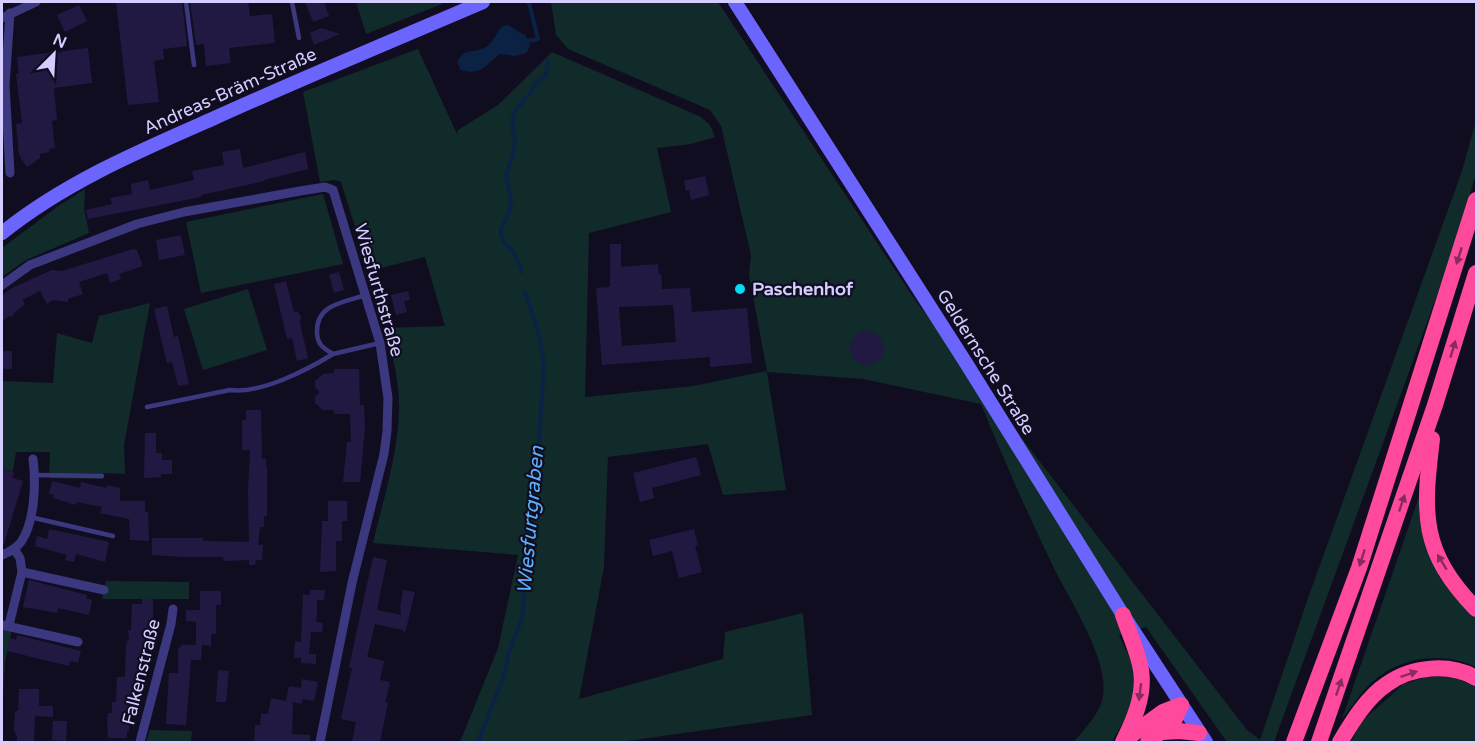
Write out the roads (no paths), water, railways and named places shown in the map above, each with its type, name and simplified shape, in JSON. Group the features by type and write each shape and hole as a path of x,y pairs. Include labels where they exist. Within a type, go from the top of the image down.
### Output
{"highway":[{"path":"1294,742 1359,568 1476,200"},
{"path":"1319,742 1436,405 1476,273"},
{"path":"1436,405 1425,505 1428,527 1434,549 1451,578 1476,609"},
{"path":"1122,742 1132,724 1141,694 1141,670 1123,615"},
{"path":"1340,742 1366,704 1386,684 1407,674 1430,668 1452,669 1476,678"},
{"path":"1122,742 1162,711 1181,705"},
{"path":"1148,742 1174,721 1181,705"},
{"path":"1162,732 1179,731 1203,738"}],"main road":[{"name":"Andreas-Bräm-Straße","path":"2,233 51,197 120,160 308,76 483,2"},
{"name":"Geldernsche Straße","path":"735,2 1203,738"}],"street":[{"path":"10,173 6,15 36,2"},
{"name":"Wiesfurthstraße","path":"2,285 30,265 137,224 184,212 325,187 333,190 380,343 388,399 386,442 352,583 320,742"},
{"path":"2,555 21,543 30,517 35,474 33,459"},
{"path":"14,549 20,558 22,572 5,625 78,642"},
{"path":"22,572 104,590"},
{"name":"Falkenstraße","path":"140,742 173,609"}],"lane":[{"path":"186,2 194,65"},
{"path":"292,2 299,38"},
{"path":"333,354 320,346 317,337 317,321 325,310 366,295"},
{"path":"147,407 230,390 240,392 275,382 333,354 380,343"},
{"path":"35,474 102,476"},
{"path":"30,517 113,536"}],"water":[{"path":"508,25 526,36 530,46 526,53 515,56 500,54 479,70 474,72 461,70 457,62 462,55 485,48 501,27"}],"waterway":[{"name":"Wiesfurtgraben","path":"528,41 538,39 529,3"},
{"name":"Wiesfurtgraben","path":"522,272 514,253 504,242 500,232 509,213 511,201 506,174 515,142 512,123 515,110 537,82 546,75 548,61"},
{"name":"Wiesfurtgraben","path":"478,742 505,672 509,652 522,618 530,531 532,471 539,442 544,364 538,331 525,292"}],"place":[{"name":"Paschenhof","path":"740,289"}]}
